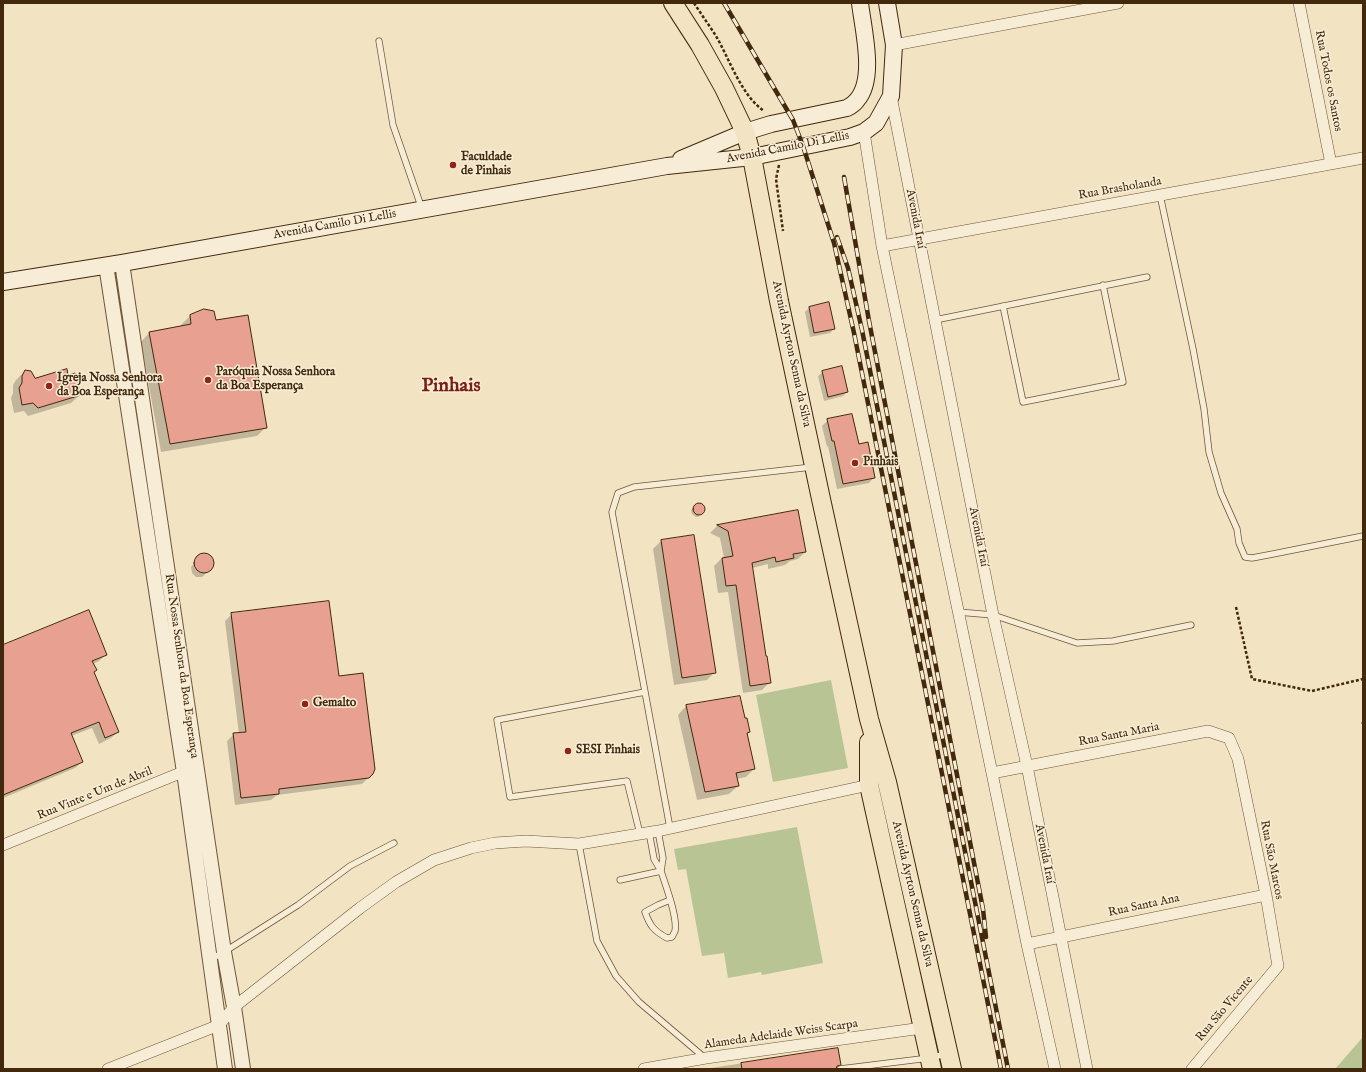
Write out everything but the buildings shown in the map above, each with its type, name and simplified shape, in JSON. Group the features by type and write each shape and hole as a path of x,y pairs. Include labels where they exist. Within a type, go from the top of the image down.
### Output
{"main road":[{"name":"Avenida Ayrton Senna da Silva","path":"673,3 700,45 745,132 752,157 779,300 814,466 870,719 887,782 949,1065"},
{"name":"Avenida Camilo Di Lellis","path":"667,166 745,132 771,124 847,108 858,100 864,89 868,76 868,64 860,3"},
{"name":"Avenida Iraí","path":"887,3 894,45 891,96"},
{"name":"Avenida Camilo Di Lellis","path":"3,282 114,264 667,166 752,157 850,137 864,132 876,123 891,96"},
{"name":"Avenida Ayrton Senna da Silva","path":"870,719 869,785 931,1063"}],"street":[{"path":"894,45 1118,3"},
{"name":"Rua Todos os Santos","path":"1299,3 1331,164"},
{"name":"Avenida Iraí","path":"891,96 994,615 1027,766 1087,1069"},
{"path":"864,132 882,246 1027,944 1055,1069"},
{"name":"Rua Brasholanda","path":"882,246 1363,158"},
{"name":"Rua Nossa Senhora da Boa Esperança","path":"114,264 190,769 234,1007 243,1069"},
{"name":"Rua Santa Maria","path":"992,774 1208,731 1229,738 1238,759"},
{"name":"Rua São Marcos","path":"1238,759 1266,895 1278,966"},
{"name":"Rua Nossa Senhora da Boa Esperança","path":"190,769 225,1069"},
{"name":"Rua Vinte e Um de Abril","path":"3,845 190,769"},
{"path":"108,1069 219,1025 234,1007 384,890 434,860 471,848 494,843 526,841 579,844 649,832 869,785"},
{"name":"Rua Santa Ana","path":"1027,944 1266,895"},
{"name":"Rua São Vicente","path":"1192,1069 1278,966"},
{"name":"Alameda Adelaide Weiss Scarpa","path":"644,1069 706,1058 922,1028"}],"lane":[{"path":"379,41 393,126 422,209"},
{"path":"1160,195 1196,364 1210,452 1221,492 1237,529 1239,543 1245,557 1252,558 1363,536"},
{"path":"935,320 1147,276"},
{"path":"1003,306 1023,402 1123,382 1103,286"},
{"path":"670,828 612,512 618,493 634,487 814,466"},
{"path":"958,612 994,615 1078,643 1113,641 1191,625"},
{"path":"645,692 497,720 510,797 627,780 649,832 663,858 661,871"},
{"path":"649,832 654,859 661,871 670,900 674,918 675,931 672,937 667,938 657,933 649,924 645,912 658,904 670,900"},
{"path":"211,958 224,952 298,905 350,866 394,843"},
{"path":"579,844 597,942 616,976 639,1002 706,1058"},
{"path":"620,880 661,871"},
{"path":"840,1069 931,1063 949,1065"}],"path":[{"path":"694,3 716,36 748,95 756,106 765,112"},
{"path":"1236,607 1252,679 1312,691 1363,679"}],"green space":[{"path":"831,680 848,768 773,782 756,695"},
{"path":"797,827 823,963 762,975 761,972 728,978 724,953 702,956 686,869 678,870 674,849"},
{"path":"1363,1037 1363,1069 1335,1069"}],"railway":[{"path":"724,3 793,120 803,146 834,243 854,333 1001,1069"},
{"path":"844,177 869,321 983,909 986,937"},
{"path":"837,237 848,268 862,330 1008,1069"}],"place":[{"name":"Faculdade de Pinhais","path":"453,165"},
{"name":"Paróquia Nossa Senhora da Boa Esperança","path":"208,380"},
{"name":"Igreja Nossa Senhora da Boa Esperança","path":"49,386"},
{"name":"Pinhais","path":"855,463"},
{"name":"Gemalto","path":"305,704"},
{"name":"SESI Pinhais","path":"568,751"}],"district":[{"name":"Pinhais","path":"451,387"}]}
